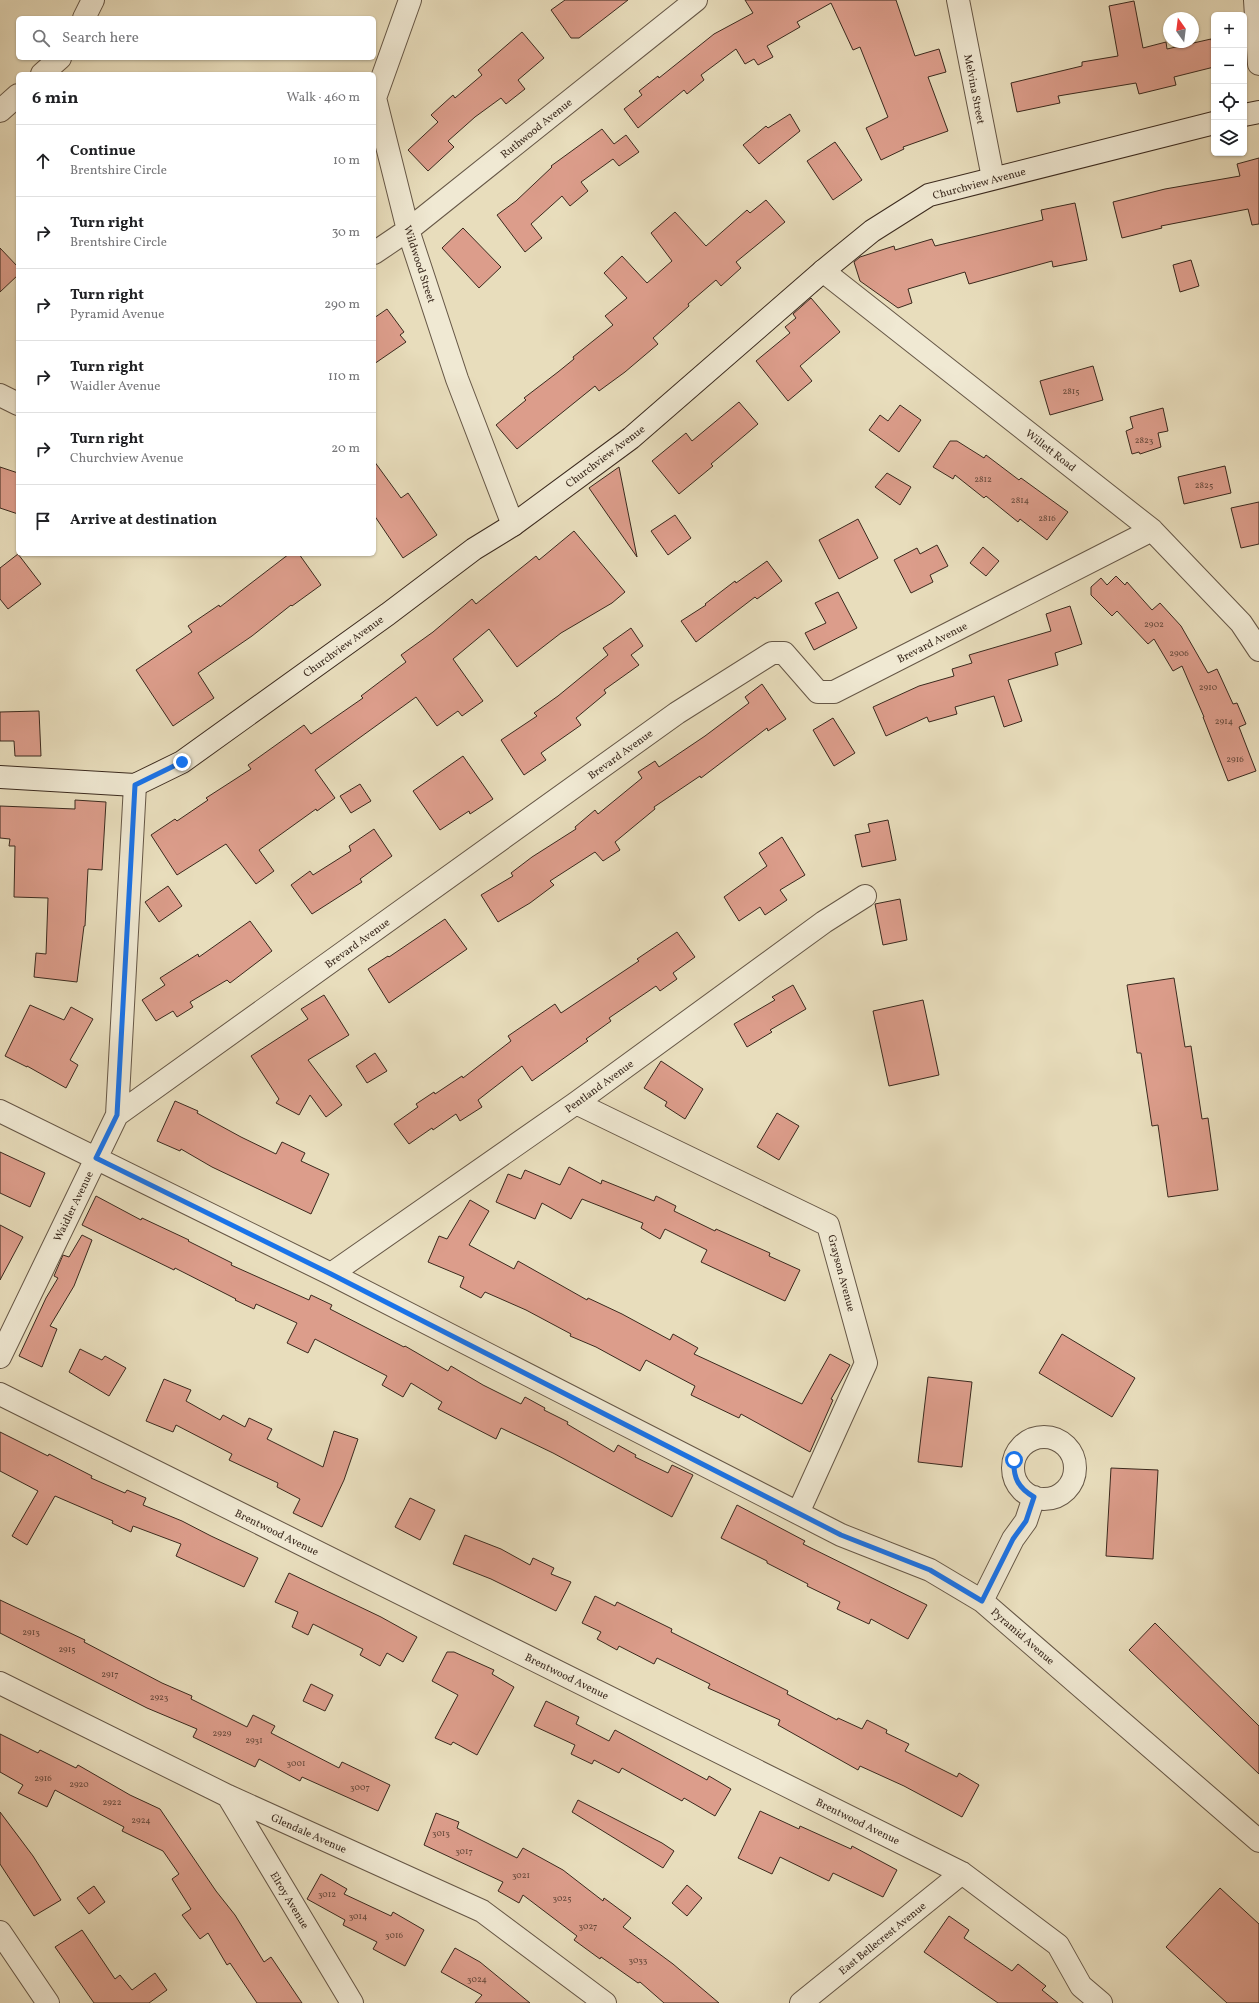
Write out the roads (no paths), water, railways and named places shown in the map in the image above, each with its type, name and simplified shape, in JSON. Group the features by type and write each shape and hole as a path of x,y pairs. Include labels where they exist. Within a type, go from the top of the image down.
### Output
{"street":[{"path":"85,16 93,0"},
{"name":"Wildwood Street","path":"376,93 410,0"},
{"name":"Ruthwood Avenue","path":"376,252 408,230 696,0"},
{"name":"Melvina Street","path":"958,0 993,178"},
{"path":"1255,0 1259,64"},
{"path":"44,72 58,60"},
{"path":"0,112 16,97"},
{"name":"Wildwood Street","path":"376,106 408,230 456,379 514,525"},
{"path":"1247,114 1259,112"},
{"name":"Churchview Avenue","path":"0,777 135,785 182,762 388,614 474,550 514,525 631,438 823,271 872,231 930,195 1211,124"},
{"name":"Willett Road","path":"823,271 1152,530 1250,621 1259,650"},
{"path":"0,395 16,403"},
{"name":"Brevard Avenue","path":"117,1115 676,713 772,653 784,653 818,692 834,692 1152,530"},
{"name":"Waidler Avenue","path":"0,1357 117,1115 135,785"},
{"name":"Pentland Avenue","path":"331,1274 576,1104 824,922 865,896"},
{"name":"Grayson Avenue","path":"576,1104 828,1225 866,1363 798,1513"},
{"name":"Pyramid Avenue","path":"0,1111 331,1274 841,1535 930,1570 982,1601 1259,1841"},
{"name":"Brentwood Avenue","path":"0,1394 962,1873 1058,1945 1081,1986 1101,2003"},
{"path":"982,1601 1013,1539 1026,1521 1034,1497"},
{"name":"Glendale Avenue","path":"0,1683 228,1796 482,1911 606,2003"},
{"name":"Elroy Avenue","path":"228,1796 352,2003"},
{"name":"East Bellecrest Avenue","path":"801,2003 962,1873"},
{"path":"0,1932 48,2003"}]}
